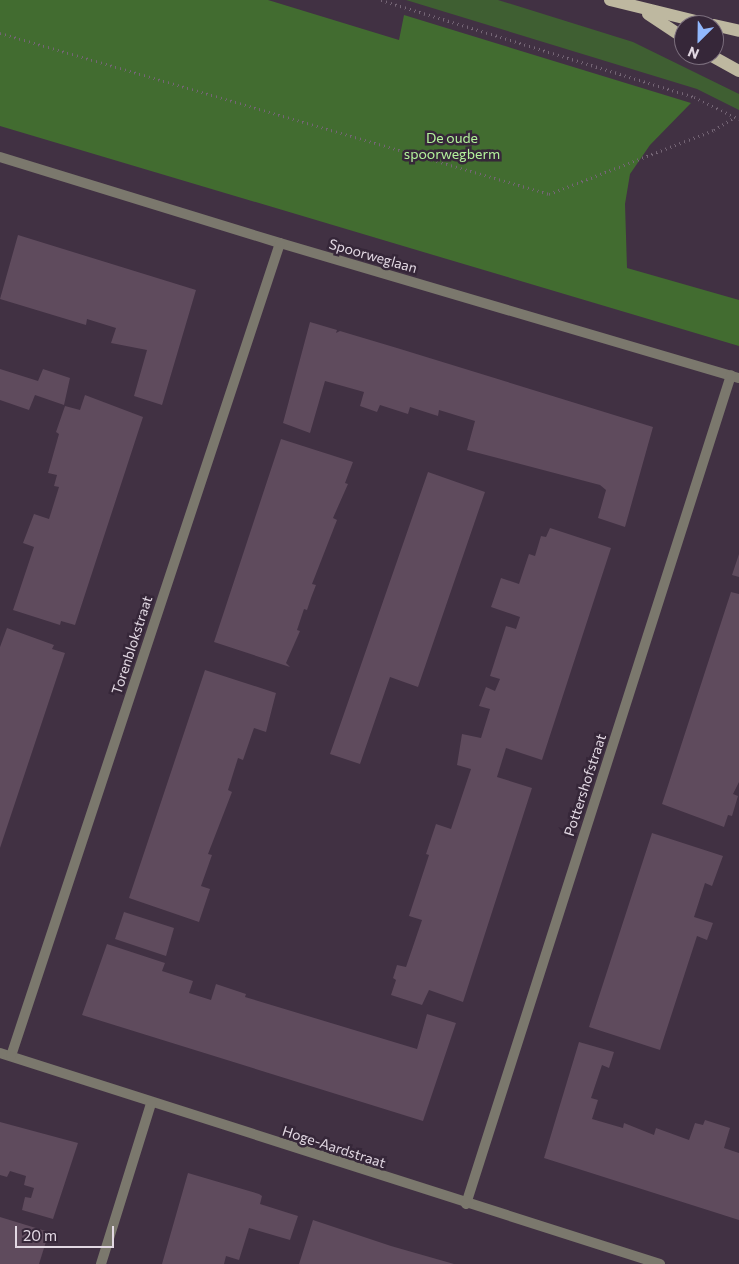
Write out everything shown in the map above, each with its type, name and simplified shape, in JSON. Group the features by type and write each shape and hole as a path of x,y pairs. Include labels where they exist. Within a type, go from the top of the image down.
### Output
{"main road":[{"path":"610,0 642,10 674,17"},
{"path":"642,10 674,31"},
{"path":"724,28 739,31"},
{"path":"724,63 739,71"}],"street":[{"name":"Spoorweglaan","path":"0,157 280,243 735,376"},
{"name":"Torenblokstraat","path":"11,1056 280,243"},
{"name":"Pottershofstraat","path":"466,1204 735,376"},
{"name":"Hoge-Aardstraat","path":"0,1053 466,1204 660,1264"},
{"path":"101,1264 151,1102"}],"path":[{"path":"381,0 694,96 737,118"},
{"path":"0,32 549,194 714,130 737,118"}],"green space":[{"name":"De oude spoorwegberm","path":"0,0 268,0 399,40 404,15 691,103 650,145 630,174 625,204 627,268 739,300 739,346 0,126"},
{"path":"406,0 498,0 633,42 674,62 674,65 680,65 739,94 739,110 697,89"}],"building":[{"path":"18,235 196,290 162,405 134,396 147,350 111,343 116,328 87,319 86,325 0,299"},
{"path":"310,322 337,330 336,333 340,331 653,427 625,527 598,518 606,490 600,485 467,450 475,421 439,410 438,416 410,407 408,414 380,405 377,412 360,406 364,392 325,381 310,433 283,423"},
{"path":"0,369 38,381 43,369 70,378 64,405 35,395 29,410 0,400"},
{"path":"85,395 143,417 75,625 61,621 60,625 13,610 34,547 23,543 34,514 49,519 59,487 54,486 57,475 48,473 59,434 56,432 65,406 80,410"},
{"path":"281,439 353,462 345,483 348,484 333,518 337,520 312,584 316,585 307,610 304,609 297,630 300,631 286,663 290,667 214,642"},
{"path":"428,472 485,492 418,687 390,677 360,764 330,754"},
{"path":"550,528 611,548 542,760 506,748 497,777 532,788 463,1002 429,990 422,1005 391,995 396,980 393,978 397,965 406,967 422,920 409,916 429,855 426,854 436,824 451,829 471,769 457,765 462,734 481,738 490,709 479,706 486,687 495,691 500,679 490,676 506,626 516,629 520,617 491,607 501,578 519,584 529,554 535,556 541,536 546,537"},
{"path":"739,554 739,577 732,575"},
{"path":"731,592 739,594 739,782 733,794 738,796 732,816 728,815 724,827 662,804"},
{"path":"7,628 54,645 52,649 65,653 0,848 0,647"},
{"path":"205,670 276,693 266,732 254,728 243,760 238,758 228,790 232,792 208,854 212,855 201,886 210,889 199,922 129,898"},
{"path":"652,833 723,856 712,886 705,883 694,917 713,923 707,940 697,936 660,1050 589,1027"},
{"path":"124,912 174,928 166,956 115,939"},
{"path":"107,944 165,963 162,971 193,981 189,993 211,1000 216,984 246,994 245,997 417,1049 427,1014 456,1023 423,1121 82,1015"},
{"path":"579,1042 614,1052 609,1068 602,1065 591,1098 598,1100 592,1119 623,1128 624,1123 654,1135 656,1128 689,1140 695,1123 703,1125 705,1120 730,1128 724,1148 739,1153 739,1220 544,1158"},
{"path":"0,1122 78,1143 53,1219 22,1210 25,1197 31,1198 34,1188 24,1185 26,1176 10,1171 7,1177 0,1175"},
{"path":"188,1173 259,1194 262,1196 260,1204 298,1216 290,1240 249,1228 239,1260 226,1256 224,1264 162,1264"},
{"path":"0,1217 49,1232 39,1264 0,1264"},
{"path":"313,1220 391,1246 454,1264 299,1264"}]}
